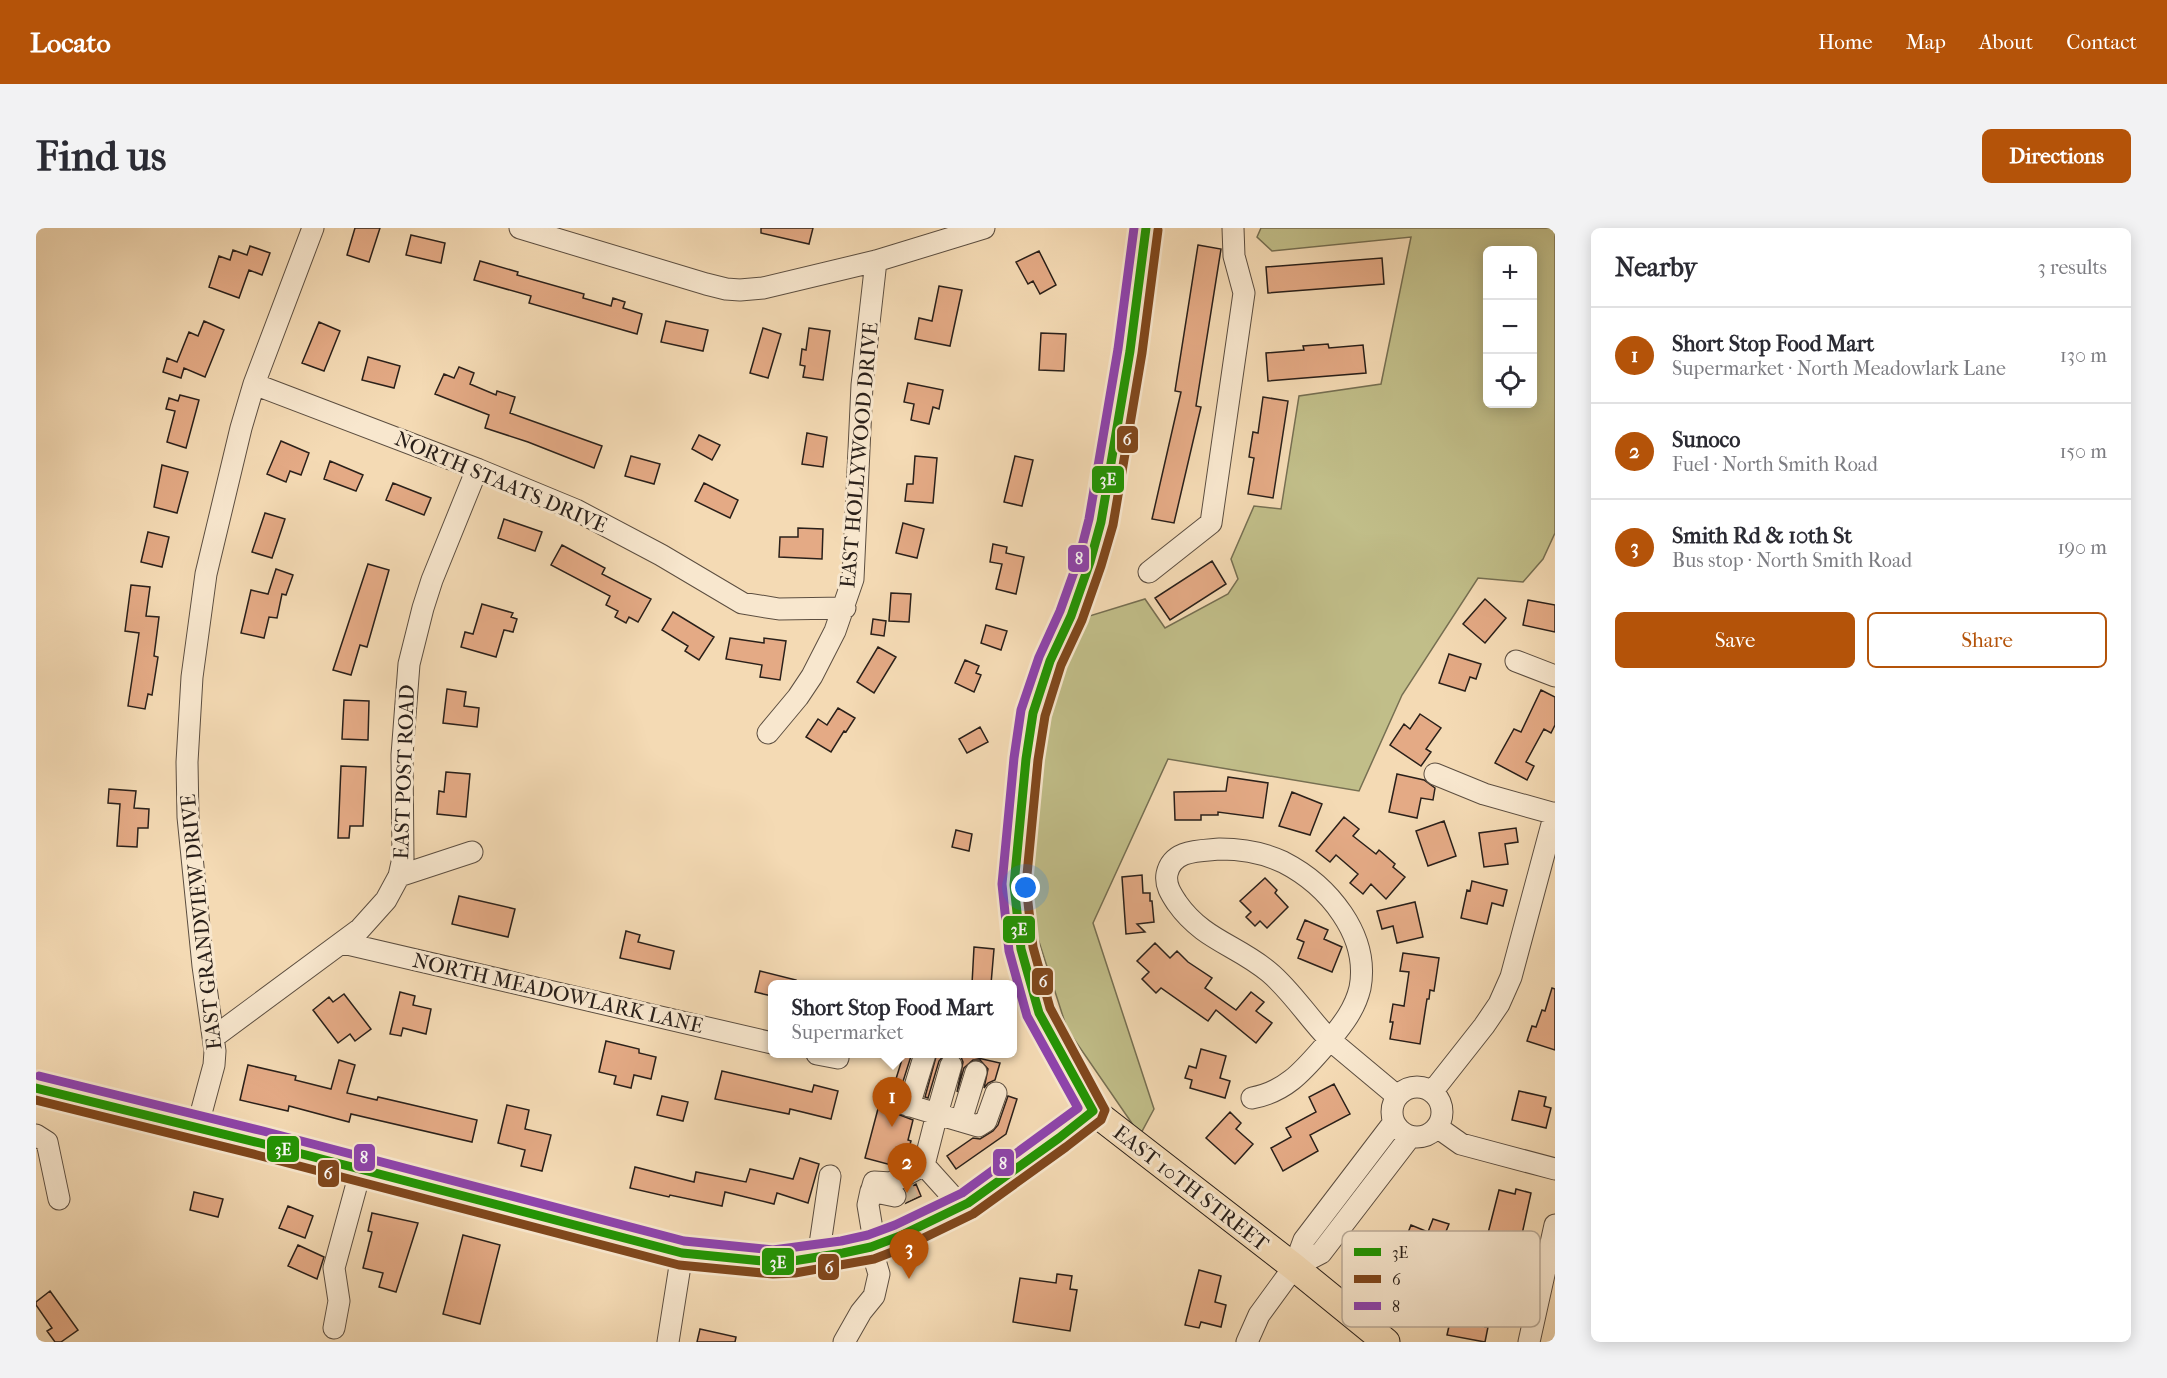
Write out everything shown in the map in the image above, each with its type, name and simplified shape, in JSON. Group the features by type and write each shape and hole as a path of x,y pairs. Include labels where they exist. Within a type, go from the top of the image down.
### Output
{"main road":[{"name":"EAST 10TH STREET","path":"1146,228 1130,351 1101,522 1071,616 1050,662 1033,713 1026,759 1014,885 1021,949 1039,1013 1093,1111 1342,1306"},
{"path":"36,1088 361,1169 682,1253 773,1262 818,1258 871,1246 900,1236 961,1206 1059,1138 1093,1111"},
{"name":"EAST 10TH STREET","path":"1368,1327 1386,1342"}],"street":[{"name":"EAST GRANDVIEW DRIVE","path":"197,1128 214,1065 214,1037 190,852 187,762 190,704 206,574 218,519 254,384 314,228"},
{"path":"520,228 726,289 763,288 876,261 984,228"},
{"path":"1149,572 1211,523 1244,293 1234,256 1233,228"},
{"name":"EAST HOLLYWOOD DRIVE","path":"768,733 812,676 836,631 853,579 862,385 876,261"},
{"name":"NORTH STAATS DRIVE","path":"254,384 537,492 605,525 742,603 779,609 845,608"},
{"name":"EAST POST ROAD","path":"214,1037 343,943 374,915 386,900 399,876 403,858 402,755 409,664 432,580 477,468"},
{"path":"1516,662 1555,676"},
{"path":"1432,1092 1484,1026 1499,1004 1511,977 1555,814 1484,794 1435,774"},
{"path":"1252,1098 1269,1095 1290,1084 1330,1040 1353,1009 1361,975 1358,946 1348,921 1338,908 1309,879 1282,861 1236,849 1204,850 1179,855 1172,860 1166,881 1171,894 1182,910 1206,934 1248,957 1270,973 1330,1040 1397,1096"},
{"path":"399,876 472,852"},
{"name":"NORTH MEADOWLARK LANE","path":"343,943 768,1042"},
{"path":"923,1058 905,1104 978,1126 986,1121 996,1093"},
{"path":"924,1175 937,1114 951,1065"},
{"path":"961,1121 976,1072"},
{"path":"1414,1087 1422,1087 1432,1092 1441,1106 1442,1113 1437,1127 1425,1136 1410,1137 1403,1134 1394,1122 1392,1106 1397,1096 1408,1088 1414,1087"},
{"path":"1247,1342 1259,1316 1294,1267 1304,1240 1394,1122"},
{"path":"1437,1127 1461,1144 1555,1169"},
{"path":"36,1135 47,1142 59,1200"},
{"path":"1294,1267 1322,1253 1410,1137"},
{"path":"334,1328 339,1301 334,1268 361,1169"},
{"path":"924,1175 961,1206"},
{"path":"844,1342 861,1312 874,1296 879,1274 871,1246 872,1229 868,1205 874,1182 891,1183 924,1175"},
{"path":"818,1258 830,1176"},
{"path":"871,1191 895,1196"},
{"path":"1540,1292 1555,1225"},
{"path":"668,1342 682,1253"},
{"path":"1529,1342 1532,1327"}],"shaded area":[{"path":"1261,228 1555,228 1555,533 1543,559 1523,582 1478,578 1402,695 1359,791 1168,759 1093,923 1154,1109 1140,1135 1067,1029 1033,923 1033,805 1051,698 1086,617 1145,599 1165,628 1228,594 1238,579 1231,559 1254,506 1281,509 1299,396 1381,384 1411,237 1272,251 1257,237"}],"building":[{"path":"355,228 380,228 369,262 347,255"},
{"path":"761,228 813,228 809,244 761,233"},
{"path":"411,235 445,243 441,263 406,255"},
{"path":"1198,245 1221,249 1196,406 1201,407 1174,523 1152,519 1181,392 1175,391"},
{"path":"250,246 270,253 262,275 249,270 239,298 209,287 219,256 230,260 233,250 247,255"},
{"path":"1039,251 1056,285 1040,294 1033,281 1028,284 1016,262"},
{"path":"1382,258 1384,284 1268,293 1266,267"},
{"path":"480,261 518,272 517,275 584,294 583,298 611,306 613,298 625,302 623,308 642,314 637,334 529,303 531,296 474,280"},
{"path":"939,286 962,290 950,346 915,339 919,318 932,321"},
{"path":"204,321 224,330 205,377 184,368 181,378 163,372 167,358 177,362 189,332 198,336"},
{"path":"666,321 708,330 703,351 661,342"},
{"path":"319,322 340,331 324,371 302,363"},
{"path":"763,328 781,334 768,378 750,373"},
{"path":"809,328 830,331 823,380 803,377 805,366 800,365 802,349 806,350"},
{"path":"1041,333 1066,334 1064,371 1039,370"},
{"path":"1328,344 1329,348 1363,345 1366,373 1268,381 1266,353 1304,350 1303,346"},
{"path":"368,357 400,366 394,388 362,380"},
{"path":"459,367 474,373 470,384 496,395 497,391 515,397 510,413 602,446 594,468 485,428 489,415 435,394 444,374 454,378"},
{"path":"908,383 943,390 939,409 933,407 929,424 911,420 914,404 904,402"},
{"path":"180,395 199,400 186,448 167,442 175,411 166,409 169,398 178,401"},
{"path":"1263,397 1288,401 1273,498 1248,494 1254,458 1249,457 1253,432 1258,433"},
{"path":"807,433 827,437 823,467 802,464"},
{"path":"699,435 720,445 712,460 692,449"},
{"path":"281,441 309,453 301,475 290,471 286,482 267,474"},
{"path":"631,456 660,464 654,484 625,476"},
{"path":"915,456 937,458 933,503 905,501 907,484 913,484"},
{"path":"1015,456 1033,460 1022,506 1004,502"},
{"path":"330,461 363,475 356,491 324,479"},
{"path":"162,465 188,472 177,513 154,507"},
{"path":"393,483 431,498 424,515 386,500"},
{"path":"704,483 738,500 730,518 695,501"},
{"path":"265,513 285,519 272,558 252,552"},
{"path":"504,519 542,532 535,551 498,538"},
{"path":"903,523 924,529 917,558 896,553"},
{"path":"798,528 823,529 822,559 779,557 780,537 798,537"},
{"path":"148,532 169,537 162,567 141,562"},
{"path":"993,544 1007,547 1006,553 1024,557 1016,594 996,589 1002,564 990,562"},
{"path":"562,545 605,568 602,574 651,599 638,622 629,617 626,623 615,617 618,611 606,605 610,596 551,565"},
{"path":"1212,561 1226,584 1170,620 1155,598"},
{"path":"368,564 389,570 367,647 360,645 351,675 333,670"},
{"path":"276,569 293,575 286,595 282,594 277,618 269,617 264,638 241,633 251,590 268,594"},
{"path":"131,585 150,587 146,616 159,617 154,656 158,657 152,695 148,694 145,709 128,706 139,633 125,631"},
{"path":"891,593 911,594 909,622 889,621"},
{"path":"1485,599 1506,618 1485,643 1463,624"},
{"path":"1528,600 1555,605 1555,632 1523,625"},
{"path":"482,604 513,613 511,617 517,619 513,632 504,630 496,657 461,647 465,632 473,634"},
{"path":"673,612 714,637 699,660 685,651 688,646 662,630"},
{"path":"873,619 886,621 884,636 871,634"},
{"path":"986,625 1007,631 1001,650 981,643"},
{"path":"730,638 764,643 764,638 786,641 780,680 760,677 762,665 726,659"},
{"path":"878,647 896,657 874,693 857,682"},
{"path":"1449,654 1481,664 1476,679 1470,677 1465,691 1439,683"},
{"path":"965,660 979,666 976,673 981,675 974,692 955,683"},
{"path":"447,689 466,692 464,706 479,708 477,727 443,723"},
{"path":"1541,690 1555,697 1555,725 1551,733 1544,729 1526,762 1534,766 1527,780 1495,763 1514,729 1521,732"},
{"path":"344,700 369,701 368,740 342,739"},
{"path":"838,708 855,718 831,752 806,737 818,719 827,725"},
{"path":"1420,714 1441,728 1426,749 1431,752 1421,766 1390,745 1404,724 1410,729"},
{"path":"980,727 988,742 967,753 959,739"},
{"path":"341,766 366,767 363,826 350,826 349,838 338,838"},
{"path":"446,772 470,774 466,817 437,814 439,791 444,792"},
{"path":"1397,774 1424,780 1435,788 1433,800 1421,798 1417,818 1389,812"},
{"path":"1228,777 1268,783 1263,818 1218,812 1218,815 1201,815 1201,820 1175,820 1174,792 1226,791"},
{"path":"109,789 136,791 134,808 149,809 148,828 138,828 137,847 117,846 120,804 108,803"},
{"path":"1292,792 1322,804 1310,835 1279,826"},
{"path":"1344,817 1359,829 1353,836 1376,854 1379,850 1395,864 1393,867 1405,877 1386,899 1371,884 1363,894 1350,883 1358,874 1336,855 1330,862 1316,851"},
{"path":"1444,821 1456,856 1428,866 1416,831"},
{"path":"1516,828 1518,842 1505,844 1508,864 1484,867 1479,833"},
{"path":"956,830 972,834 969,851 952,847"},
{"path":"1142,875 1143,893 1150,893 1154,922 1137,924 1145,932 1126,934 1122,877"},
{"path":"1265,878 1277,890 1275,893 1288,907 1267,928 1260,921 1255,926 1246,917 1251,912 1240,901"},
{"path":"1472,881 1507,890 1503,906 1492,903 1487,924 1461,918 1467,890 1470,891"},
{"path":"459,896 515,909 508,937 452,924"},
{"path":"1415,902 1423,937 1397,943 1393,926 1382,929 1377,911"},
{"path":"1305,920 1328,930 1324,939 1342,947 1332,972 1298,958 1304,942 1297,939"},
{"path":"626,931 640,935 638,942 674,951 670,969 620,958"},
{"path":"1155,943 1170,958 1177,951 1188,962 1212,978 1205,988 1236,1010 1251,992 1264,1002 1256,1011 1272,1023 1256,1043 1216,1010 1208,1021 1161,988 1156,993 1142,979 1149,972 1137,961"},
{"path":"974,947 994,949 991,980 972,980"},
{"path":"1403,953 1439,958 1434,991 1430,990 1429,999 1427,999 1420,1044 1390,1039 1393,1004 1404,1006 1409,972 1400,971"},
{"path":"760,971 796,980 768,980 768,995 755,992"},
{"path":"1552,988 1555,989 1555,1050 1527,1041 1532,1026 1536,1027 1542,1010 1545,1011"},
{"path":"400,992 415,996 413,1005 431,1009 426,1034 403,1028 401,1036 390,1034"},
{"path":"344,994 371,1029 355,1041 350,1034 338,1043 313,1010 329,997 333,1002"},
{"path":"606,1041 639,1049 639,1053 656,1057 651,1079 634,1075 631,1088 614,1084 616,1076 599,1072"},
{"path":"1201,1049 1226,1056 1220,1078 1230,1081 1225,1098 1190,1088 1192,1080 1185,1078 1189,1066 1196,1068"},
{"path":"902,1058 910,1058 900,1091 891,1095"},
{"path":"936,1058 942,1058 928,1098 925,1097"},
{"path":"961,1058 978,1058 1000,1063 995,1080 984,1088 988,1069 980,1060 973,1060 964,1068 957,1092 963,1062"},
{"path":"339,1060 355,1065 347,1093 377,1100 378,1097 477,1120 472,1142 351,1114 349,1122 289,1106 288,1111 240,1100 248,1065 296,1076 295,1080 331,1089"},
{"path":"722,1071 812,1092 814,1085 838,1091 831,1119 790,1109 789,1114 715,1099"},
{"path":"1334,1084 1350,1114 1310,1135 1318,1151 1283,1171 1271,1148 1291,1137 1286,1128 1316,1112 1309,1097"},
{"path":"1519,1091 1546,1097 1544,1106 1551,1108 1546,1128 1512,1120"},
{"path":"662,1096 688,1102 683,1121 657,1115"},
{"path":"1008,1096 1017,1099 1006,1134 956,1169 947,1156 973,1138 980,1139 993,1131 998,1125"},
{"path":"889,1104 892,1112 913,1120 908,1140 911,1141 905,1161 895,1166 865,1158 879,1105 888,1107"},
{"path":"507,1105 529,1110 525,1129 551,1135 542,1171 521,1166 525,1150 498,1143"},
{"path":"1230,1112 1241,1123 1236,1129 1253,1144 1235,1164 1206,1138"},
{"path":"800,1158 819,1164 808,1203 777,1193 774,1204 725,1192 722,1206 630,1188 635,1167 694,1182 696,1172 746,1182 750,1169 793,1179"},
{"path":"916,1184 921,1196 906,1203 908,1198 906,1190"},
{"path":"1516,1189 1531,1193 1523,1231 1489,1231 1499,1190 1515,1194"},
{"path":"194,1192 223,1199 218,1217 190,1210"},
{"path":"288,1206 313,1216 305,1238 279,1228"},
{"path":"372,1213 418,1223 396,1292 379,1287 383,1273 363,1268 372,1232 368,1231"},
{"path":"1433,1219 1449,1224 1446,1231 1428,1231"},
{"path":"1411,1225 1426,1231 1409,1231"},
{"path":"463,1235 500,1245 480,1324 443,1314"},
{"path":"298,1245 324,1257 317,1279 288,1266"},
{"path":"1199,1270 1221,1276 1215,1302 1226,1305 1221,1327 1201,1322 1199,1328 1185,1325"},
{"path":"1057,1274 1072,1276 1070,1289 1077,1290 1070,1331 1013,1322 1020,1278 1056,1283"},
{"path":"50,1291 78,1330 61,1342 55,1342 47,1331 52,1328 36,1305 36,1302"},
{"path":"1449,1327 1488,1327 1485,1342 1447,1335"},
{"path":"700,1329 736,1337 735,1342 697,1342"}],"tunnel":[{"path":"895,1196 917,1185"}],"transit line":[{"name":"8","path":"39,1076 263,1131 684,1241 773,1250 841,1241 868,1235 895,1225 962,1193 1078,1108 1027,1016 1009,951 1002,884 1021,710 1039,657 1060,611 1079,558 1089,519 1118,349 1134,228"},
{"name":"3E","path":"36,1088 260,1143 682,1253 773,1262 843,1253 871,1247 900,1236 968,1203 1059,1138 1093,1111 1039,1013 1021,949 1014,885 1026,759 1033,713 1050,661 1071,616 1101,522 1130,351 1146,228"},
{"name":"6","path":"36,1100 679,1265 773,1274 795,1273 874,1259 905,1247 973,1214 1101,1120 1105,1110 1050,1008 1033,947 1026,885 1038,760 1045,716 1061,665 1082,620 1113,525 1142,353 1158,230"}],"place":[{"name":"Short Stop Food Mart","path":"892,1127"},
{"name":"Sunoco","path":"907,1193"},
{"name":"Smith Rd & 10th St","path":"909,1279"}]}
